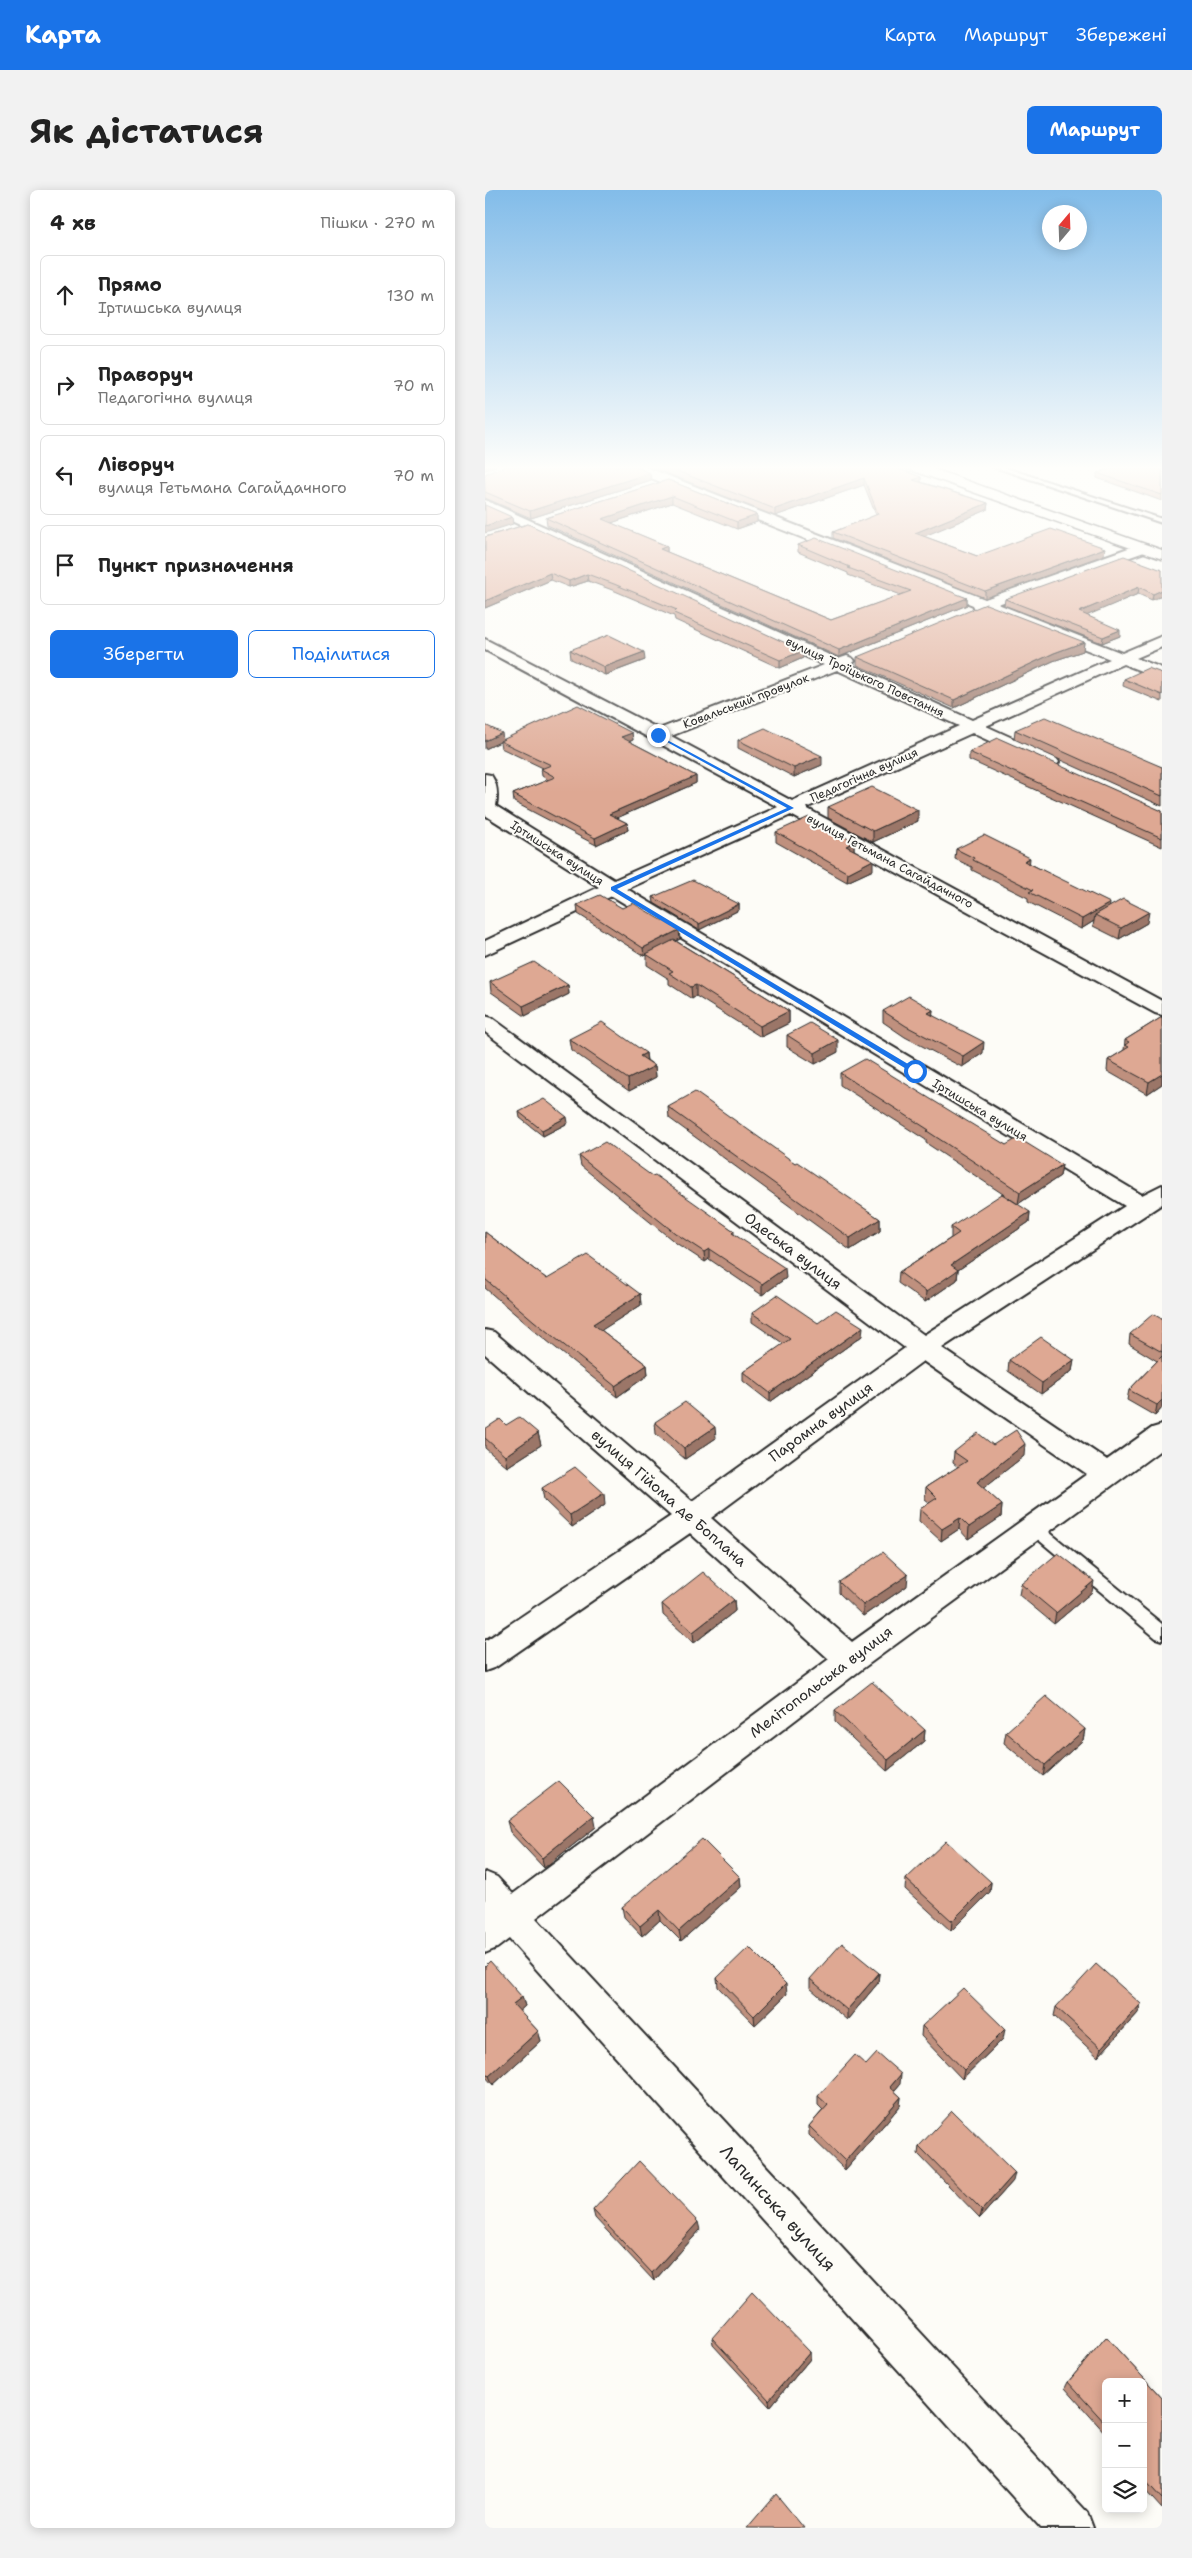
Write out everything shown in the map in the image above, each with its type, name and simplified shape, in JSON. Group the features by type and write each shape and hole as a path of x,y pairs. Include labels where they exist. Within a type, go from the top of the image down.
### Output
{"street":[{"name":"вулиця Троїцького Повстання","path":"643,575 1067,770"},
{"path":"913,575 1162,674"},
{"path":"961,614 1067,575"},
{"name":"Педагогічна вулиця","path":"485,949 613,888 1162,642"},
{"name":"вулиця Гетьмана Сагайдачного","path":"485,644 658,735 1162,1008"},
{"name":"Ковальський провулок","path":"658,735 865,654"},
{"name":"Іртишська вулиця","path":"485,779 489,794 487,808 613,888 1152,1199"},
{"name":"Одеська вулиця","path":"485,1022 923,1348 1107,1473"},
{"name":"Паромна вулиця","path":"485,1658 691,1516 923,1348 1152,1199"},
{"name":"вулиця Гійома де Боплана","path":"485,1339 691,1516 851,1660"},
{"name":"Мелітопольська вулиця","path":"499,1926 851,1660 1162,1435"},
{"name":"Лапинська вулиця","path":"485,1888 499,1926 1071,2528"}],"lane":[{"path":"1033,1527 1162,1633"}],"building":[{"path":"485,575 545,575 485,601"},
{"path":"555,575 584,575 569,581"},
{"path":"590,575 639,575 803,651 780,660 674,613 677,610"},
{"path":"673,575 723,575 831,620 911,591 867,575 909,575 967,598 839,650"},
{"path":"944,575 1029,575 985,591"},
{"path":"1071,575 1162,575 1162,590 1153,594 1139,587 1079,612 1120,630 1103,637 1005,599"},
{"path":"986,604 1084,642 1054,653 954,700 857,657"},
{"path":"609,635 644,652 604,667 570,650"},
{"path":"1148,668 1162,673 1162,695 1124,679"},
{"path":"578,705 632,733 621,737 696,776 609,814 627,823 595,838 513,794 555,777 541,769 551,765 500,741"},
{"path":"1045,717 1162,767 1162,796 1015,730"},
{"path":"485,725 502,733 485,741"},
{"path":"765,728 822,756 794,768 738,740"},
{"path":"998,738 1162,811 1162,838 969,752"},
{"path":"872,787 918,810 873,831 828,807"},
{"path":"809,817 854,842 846,846 873,860 848,873 776,832"},
{"path":"984,835 1030,858 1024,861 1110,903 1082,919 1029,892 1033,890 973,860 974,858 956,849"},
{"path":"693,880 739,904 699,924 653,897"},
{"path":"600,895 622,908 633,903 679,930 643,948 577,905"},
{"path":"1123,899 1149,912 1121,928 1095,915"},
{"path":"674,940 789,1011 760,1026 696,985 691,987 669,973 673,971 646,954"},
{"path":"534,962 568,985 523,1006 490,982"},
{"path":"909,996 933,1010 928,1013 984,1042 963,1056 906,1026 883,1011"},
{"path":"1162,1017 1162,1074 1149,1082 1108,1060 1129,1047 1125,1045 1129,1042 1125,1040"},
{"path":"602,1022 646,1053 640,1056 655,1066 628,1079 569,1039"},
{"path":"810,1023 838,1040 815,1053 787,1035"},
{"path":"865,1059 1006,1145 1018,1138 1062,1165 1020,1192 927,1131 929,1130 840,1073"},
{"path":"695,1092 795,1163 797,1162 880,1219 850,1238 668,1107"},
{"path":"544,1099 567,1117 542,1130 519,1112"},
{"path":"605,1142 734,1231 732,1233 785,1268 762,1284 709,1249 704,1252 675,1233 579,1156"},
{"path":"1002,1194 1030,1212 951,1265 958,1270 926,1292 899,1272 959,1233 951,1227"},
{"path":"485,1232 547,1279 588,1255 640,1294 593,1324 647,1365 615,1386 534,1321 485,1279"},
{"path":"777,1295 818,1323 836,1310 863,1327 770,1393 743,1372 790,1339 752,1313"},
{"path":"1153,1314 1162,1319 1162,1352 1130,1334"},
{"path":"1041,1337 1074,1360 1042,1383 1009,1360"},
{"path":"1162,1356 1162,1400 1157,1405 1129,1390"},
{"path":"685,1402 715,1427 684,1448 655,1422"},
{"path":"519,1417 538,1433 505,1456 485,1438 485,1429 500,1419 506,1425"},
{"path":"1016,1430 1025,1444 977,1482 1002,1505 969,1527 960,1518 942,1529 920,1509 937,1498 926,1487 967,1461 954,1452 978,1433 993,1445"},
{"path":"575,1467 604,1493 570,1515 542,1488"},
{"path":"883,1552 908,1575 863,1605 839,1582"},
{"path":"1058,1553 1094,1581 1056,1613 1021,1584"},
{"path":"703,1572 734,1600 693,1632 662,1604"},
{"path":"872,1682 925,1730 888,1760 835,1711"},
{"path":"1046,1696 1085,1729 1045,1765 1006,1732"},
{"path":"559,1781 594,1816 542,1858 507,1821"},
{"path":"702,1839 740,1877 679,1931 659,1910 640,1926 622,1907"},
{"path":"946,1841 991,1882 952,1921 906,1879"},
{"path":"842,1943 879,1973 847,2010 810,1979"},
{"path":"749,1947 786,1984 754,2016 717,1978"},
{"path":"490,1961 522,1997 513,2004 538,2031 489,2076 485,2071 485,1966"},
{"path":"1096,1964 1141,2004 1101,2048 1056,2007"},
{"path":"963,1988 1005,2029 964,2070 922,2026"},
{"path":"877,2053 901,2074 890,2087 901,2097 845,2161 809,2126 828,2105 818,2096 855,2055 866,2065"},
{"path":"952,2111 1015,2173 982,2210 919,2146"},
{"path":"639,2161 698,2222 652,2273 593,2210"},
{"path":"752,2292 810,2352 769,2400 712,2338"},
{"path":"1106,2337 1144,2378 1102,2378 1102,2420 1068,2382"},
{"path":"1147,2382 1162,2398 1162,2499 1147,2482"},
{"path":"776,2494 804,2528 747,2528"}],"route":[{"path":"658,735 791,808 613,888 915,1071"}]}
